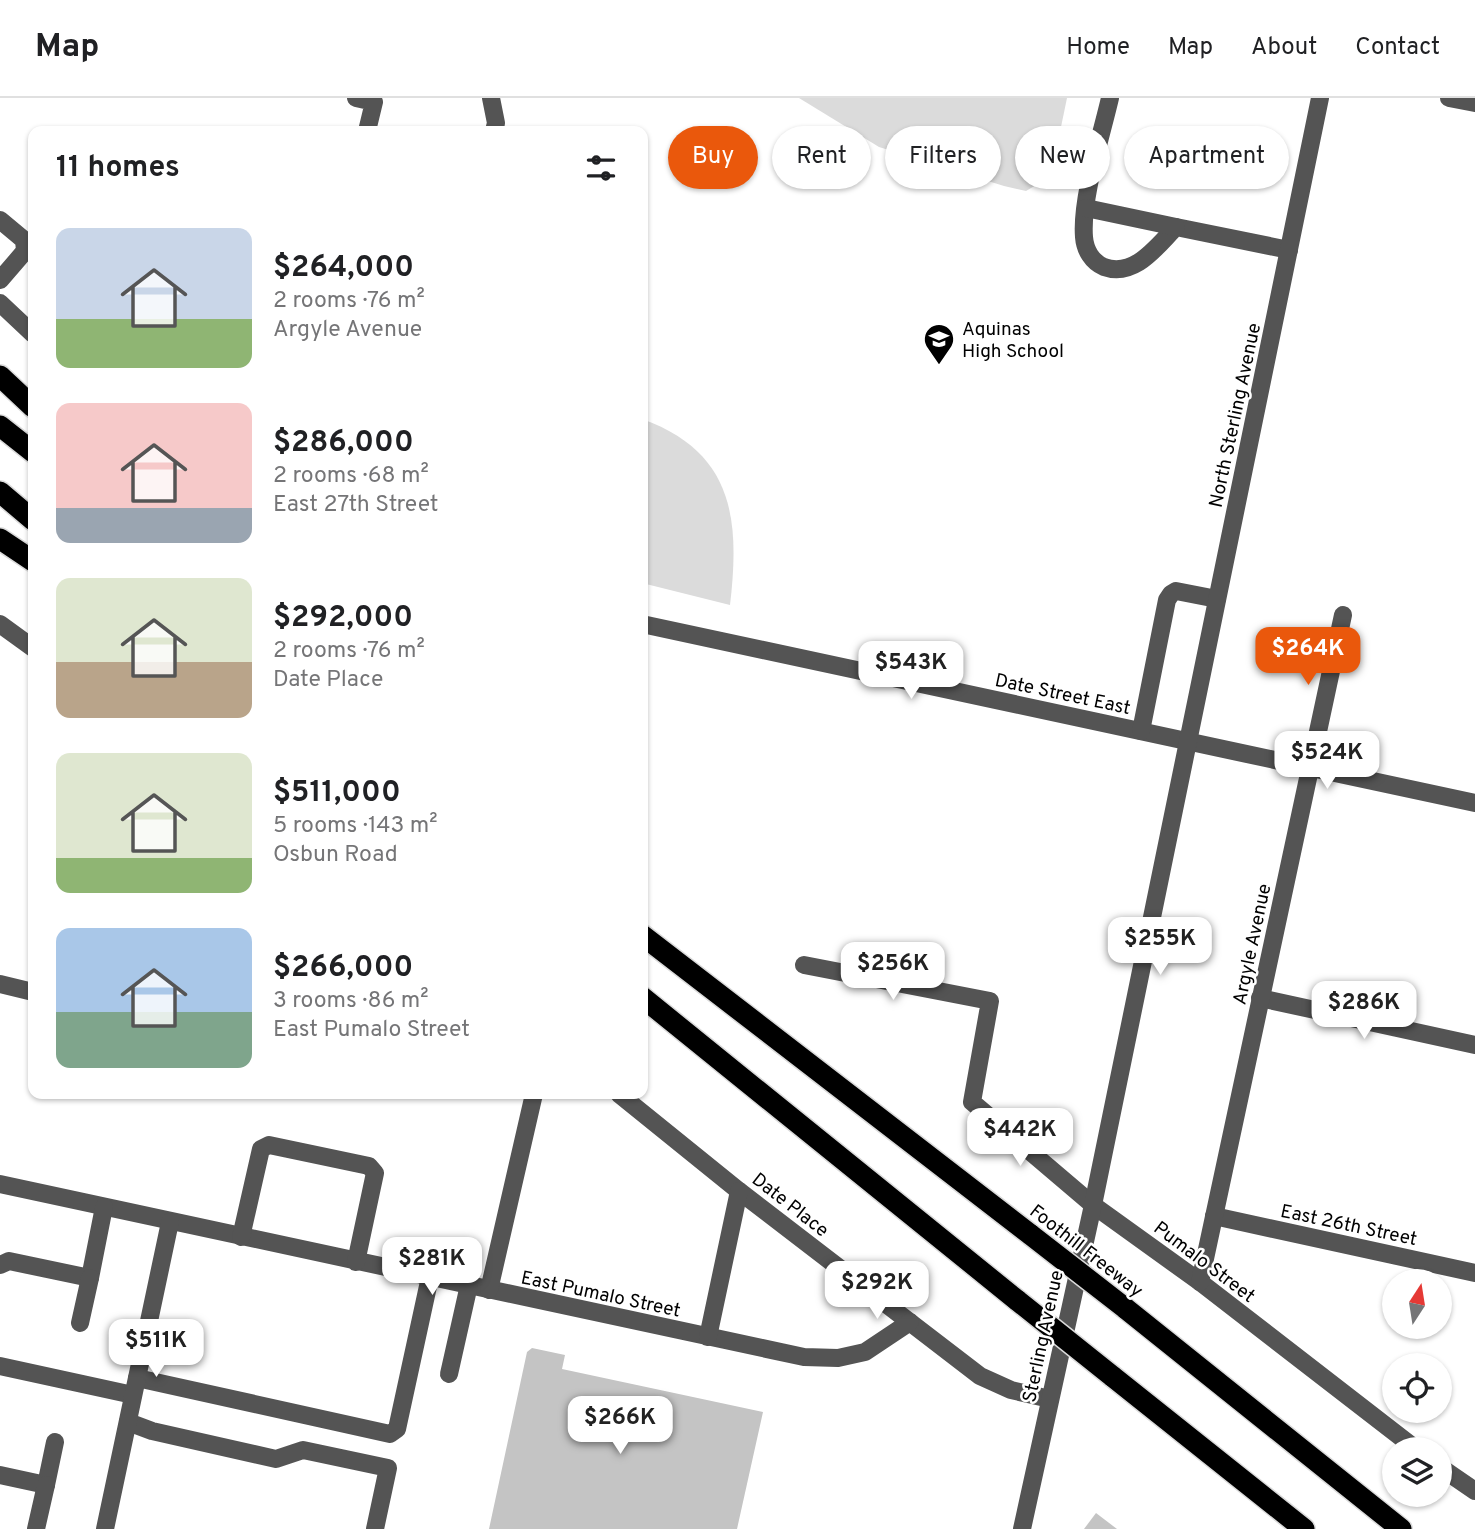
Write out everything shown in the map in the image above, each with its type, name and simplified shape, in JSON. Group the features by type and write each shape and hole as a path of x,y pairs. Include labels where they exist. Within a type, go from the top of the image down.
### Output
{"highway":[{"path":"0,376 28,402"},
{"path":"0,426 28,448"},
{"path":"0,492 28,516"},
{"path":"0,539 28,558"},
{"name":"Foothill Freeway","path":"648,940 1125,1308 1401,1529"},
{"path":"648,1002 1304,1529"}],"street":[{"path":"356,98 374,100 368,126"},
{"path":"491,98 495,126"},
{"path":"1110,98 1086,208 1084,238 1090,257 1106,267 1133,267 1176,228"},
{"name":"North Sterling Avenue","path":"1188,741 1320,98"},
{"path":"1086,208 1289,250"},
{"path":"0,220 24,240 25,251 0,280"},
{"path":"0,303 28,329"},
{"path":"1141,731 1167,600 1176,591 1217,599"},
{"name":"Argyle Avenue","path":"1200,1282 1343,615"},
{"path":"0,624 28,644"},
{"name":"Date Street East","path":"648,625 1475,803"},
{"name":"Sterling Avenue","path":"1022,1529 1093,1205 1188,741"},
{"name":"Pumalo Street","path":"804,965 990,1001 972,1102 1093,1205 1200,1282 1400,1437"},
{"path":"0,984 28,991"},
{"path":"1261,998 1475,1045"},
{"path":"489,1290 533,1099"},
{"name":"Date Place","path":"625,1099 739,1191 981,1376 1011,1390 1050,1399"},
{"path":"241,1237 261,1149 269,1145 369,1166 374,1173 356,1262"},
{"name":"East Pumalo Street","path":"0,1184 804,1357 838,1358 865,1352 910,1322"},
{"path":"708,1337 739,1191"},
{"path":"80,1323 104,1208"},
{"name":"East 26th Street","path":"1214,1216 1475,1273"},
{"path":"105,1529 170,1222"},
{"path":"0,1265 9,1261 90,1278"},
{"path":"0,1366 135,1387 390,1434 397,1429 430,1277"},
{"path":"449,1374 469,1286"},
{"path":"128,1422 152,1431 276,1459 303,1450 388,1468 375,1529"},
{"path":"36,1529 55,1442"},
{"path":"0,1475 46,1485"},
{"path":"1452,1475 1475,1491"}],"shaded area":[{"path":"799,98 1067,98 1061,126 1015,126 1015,188 1001,185 1001,126 885,126 885,149 871,142 871,126 845,126"},
{"path":"648,422 673,433 696,450 713,470 724,492 731,517 733,545 730,605 648,584"}],"building":[{"path":"532,1348 565,1355 562,1369 763,1412 737,1529 489,1529 527,1352"},
{"path":"1096,1513 1117,1529 1084,1529"}],"place":[{"name":"Aquinas High School","path":"939,366"}]}
